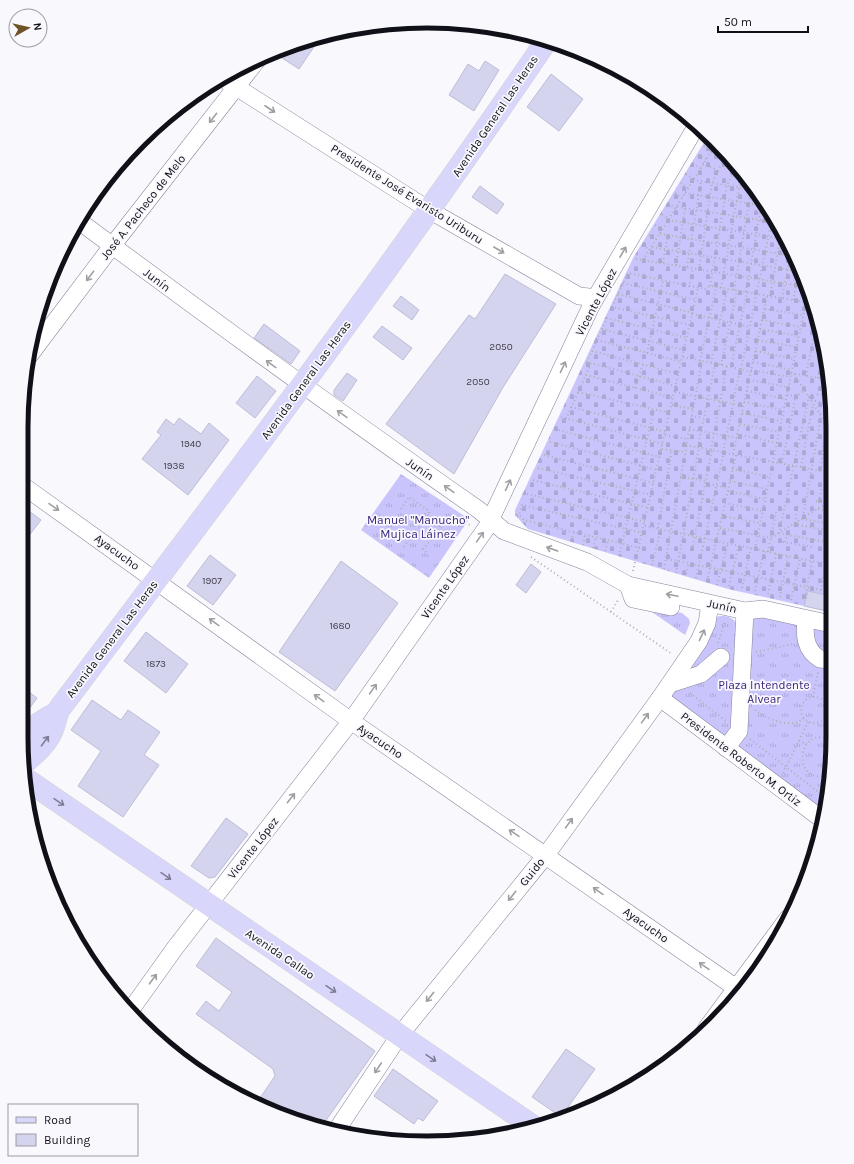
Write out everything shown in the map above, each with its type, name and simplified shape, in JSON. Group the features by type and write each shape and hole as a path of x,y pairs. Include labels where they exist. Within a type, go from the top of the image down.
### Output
{"main road":[{"name":"Avenida General Las Heras","path":"29,759 37,751 50,734 57,713 303,387 470,153 543,46"},
{"name":"Avenida General Las Heras","path":"28,735 36,724 57,713"},
{"name":"Avenida Callao","path":"30,782 527,1123"}],"street":[{"name":"José A. Pacheco de Melo","path":"37,346 112,246 251,69"},
{"name":"Presidente José Evaristo Uriburu","path":"227,81 429,210 579,296 589,296 592,304"},
{"name":"Vicente López","path":"133,1006 208,905 351,721 489,524 592,304 694,131"},
{"name":"Junín","path":"83,224 489,524 586,562 628,585 737,610 763,610 826,623"},
{"name":"Ayacucho","path":"28,489 351,721 737,988"},
{"path":"628,585 633,599 680,609"},
{"name":"Guido","path":"340,1126 399,1036 546,855 670,684 699,641 707,623 710,604"},
{"path":"726,748 740,731 743,655 737,610"},
{"path":"806,619 804,634 806,642 816,657 826,660"},
{"path":"670,684 701,674 720,650"},
{"name":"Presidente Roberto M. Ortiz","path":"660,698 818,816"}],"path":[{"path":"704,146 719,156"},
{"path":"643,260 711,151"},
{"path":"698,155 706,159"},
{"path":"699,269 712,183 724,161"},
{"path":"703,163 718,171"},
{"path":"693,164 701,168"},
{"path":"710,286 727,185 734,172"},
{"path":"686,174 701,181 747,188"},
{"path":"687,267 701,181"},
{"path":"721,288 738,187 741,181"},
{"path":"681,183 688,188"},
{"path":"675,193 682,198"},
{"path":"685,193 759,206"},
{"path":"721,365 730,322 738,261 750,193"},
{"path":"668,204 676,208 708,211 769,221"},
{"path":"676,265 685,208"},
{"path":"731,367 747,292 753,249 762,210"},
{"path":"662,215 669,219 683,222 778,237"},
{"path":"655,225 662,230"},
{"path":"696,578 717,486 740,369 758,294 771,225"},
{"path":"660,234 786,254"},
{"path":"649,235 656,240"},
{"path":"663,263 668,235"},
{"path":"707,581 728,491 744,402 781,243"},
{"path":"643,245 650,250"},
{"path":"652,247 795,271"},
{"path":"634,259 800,286"},
{"path":"782,298 790,261"},
{"path":"689,286 693,268"},
{"path":"690,325 612,307 628,273 698,288 705,289 710,286 806,302"},
{"path":"794,300 798,280"},
{"path":"647,353 663,281"},
{"path":"623,284 696,300"},
{"path":"664,569 672,531 701,361 716,287"},
{"path":"636,563 698,288"},
{"path":"711,363 727,289"},
{"path":"618,294 750,327"},
{"path":"755,549 806,302"},
{"path":"765,309 803,315"},
{"path":"676,386 587,362 607,318 687,338"},
{"path":"762,320 800,327"},
{"path":"602,329 684,350"},
{"path":"760,329 799,336"},
{"path":"806,376 814,334"},
{"path":"597,340 682,362"},
{"path":"758,340 796,347"},
{"path":"592,351 679,374"},
{"path":"756,351 794,359"},
{"path":"683,357 740,369 790,377"},
{"path":"753,362 791,371 825,422"},
{"path":"566,419 591,364"},
{"path":"635,388 643,364"},
{"path":"676,573 694,479 707,398 715,364"},
{"path":"692,550 727,366"},
{"path":"818,378 821,366"},
{"path":"794,374 823,379"},
{"path":"586,375 674,398"},
{"path":"749,380 788,387"},
{"path":"787,395 796,396 805,390"},
{"path":"747,391 786,398"},
{"path":"578,392 670,414"},
{"path":"675,392 744,406"},
{"path":"817,394 825,395"},
{"path":"782,463 796,396"},
{"path":"779,533 809,396"},
{"path":"811,400 825,403"},
{"path":"744,402 783,410"},
{"path":"801,467 813,404"},
{"path":"672,405 693,409"},
{"path":"571,407 687,439"},
{"path":"619,556 654,410"},
{"path":"742,413 781,421"},
{"path":"820,415 826,415"},
{"path":"803,518 820,415"},
{"path":"691,416 704,418"},
{"path":"561,418 663,444"},
{"path":"740,424 779,432"},
{"path":"555,429 660,457"},
{"path":"689,429 737,438"},
{"path":"738,434 777,443"},
{"path":"550,442 657,470"},
{"path":"686,445 826,472"},
{"path":"820,471 824,445"},
{"path":"662,449 685,452"},
{"path":"652,565 672,450"},
{"path":"544,455 654,483"},
{"path":"538,468 652,495"},
{"path":"732,470 770,477"},
{"path":"680,477 728,488"},
{"path":"533,480 649,508"},
{"path":"730,481 767,488"},
{"path":"819,502 822,487"},
{"path":"728,491 765,499"},
{"path":"527,494 646,522"},
{"path":"401,509 409,498 429,511 429,519 413,533 404,547"},
{"path":"702,499 713,502"},
{"path":"816,501 826,503"},
{"path":"725,503 763,511"},
{"path":"720,528 771,538 826,504"},
{"path":"640,548 543,525 524,520 518,516 522,505 643,533"},
{"path":"794,524 798,506"},
{"path":"818,509 826,511"},
{"path":"768,552 776,512"},
{"path":"722,516 760,523"},
{"path":"426,552 424,549 446,523 456,517"},
{"path":"406,518 429,519 446,523 489,524"},
{"path":"803,518 826,523"},
{"path":"794,524 826,530"},
{"path":"542,532 543,525"},
{"path":"645,526 826,564 821,590"},
{"path":"558,533 559,529"},
{"path":"571,541 574,532"},
{"path":"779,533 826,542"},
{"path":"787,534 784,542 812,548"},
{"path":"583,545 585,535"},
{"path":"593,548 596,538"},
{"path":"605,551 608,541"},
{"path":"717,585 728,543"},
{"path":"730,586 738,546"},
{"path":"742,588 751,548"},
{"path":"755,591 764,551"},
{"path":"526,554 684,662"},
{"path":"768,594 776,554"},
{"path":"780,597 788,556"},
{"path":"667,558 826,591"},
{"path":"790,603 800,559"},
{"path":"802,598 805,599 812,561"},
{"path":"686,574 689,563"},
{"path":"720,650 737,610"},
{"path":"743,655 806,642"},
{"path":"813,697 826,660"},
{"path":"741,697 762,716 774,721 787,723 804,718"},
{"path":"826,707 825,703 818,697 813,697 805,700 801,712 808,722 817,723 826,712"},
{"path":"777,786 808,722"},
{"path":"824,776 818,777 806,770 802,758 802,751 807,744 816,738 826,738"},
{"path":"799,741 807,744"}],"green space":[{"path":"705,141 744,184 773,228 796,274 812,324 823,375 825,401 826,611 728,589 528,529 515,515 515,510 633,258"},
{"name":"Manuel \"Manucho\" Mujica Láinez","path":"401,474 469,519 429,578 361,530"},
{"path":"651,608 682,613 689,619 690,623 685,635 649,610"},
{"name":"Plaza Intendente Alvear","path":"755,610 826,623 825,763 823,789 818,816 663,701 715,617 728,617 737,624 753,625"}],"building":[{"path":"316,44 299,69 279,56"},
{"path":"485,61 499,70 474,111 449,95 468,64 479,71"},
{"path":"551,74 583,99 559,131 527,107"},
{"path":"480,186 504,204 497,214 472,197"},
{"path":"505,274 556,304 502,389 454,474 386,424 469,315 475,319"},
{"path":"401,296 419,310 412,320 393,306"},
{"path":"264,324 300,351 291,364 254,338"},
{"path":"382,326 412,348 403,360 373,337"},
{"path":"347,373 357,380 343,401 334,395 334,390"},
{"path":"257,376 276,391 255,418 236,403"},
{"path":"179,418 201,434 209,423 229,440 188,495 142,459 161,435 157,432 166,419 174,425"},
{"path":"29,511 41,520 28,537"},
{"path":"210,555 236,575 213,605 187,586"},
{"path":"341,561 398,603 335,691 279,652"},
{"path":"531,564 541,572 526,593 516,585"},
{"path":"808,591 826,595 826,611 804,606"},
{"path":"146,632 188,664 166,693 124,661"},
{"path":"28,691 37,698 28,710"},
{"path":"92,700 121,720 128,710 160,732 144,755 159,765 123,817 78,786 101,751 71,730"},
{"path":"226,818 248,834 215,877 209,878 191,866"},
{"path":"216,938 375,1051 325,1122 299,1115 259,1099 275,1076 273,1069 196,1014 206,1001 219,1011 232,992 196,966"},
{"path":"566,1049 595,1069 565,1111 557,1114 532,1097"},
{"path":"393,1069 438,1101 423,1121 418,1118 414,1124 374,1096"}]}
